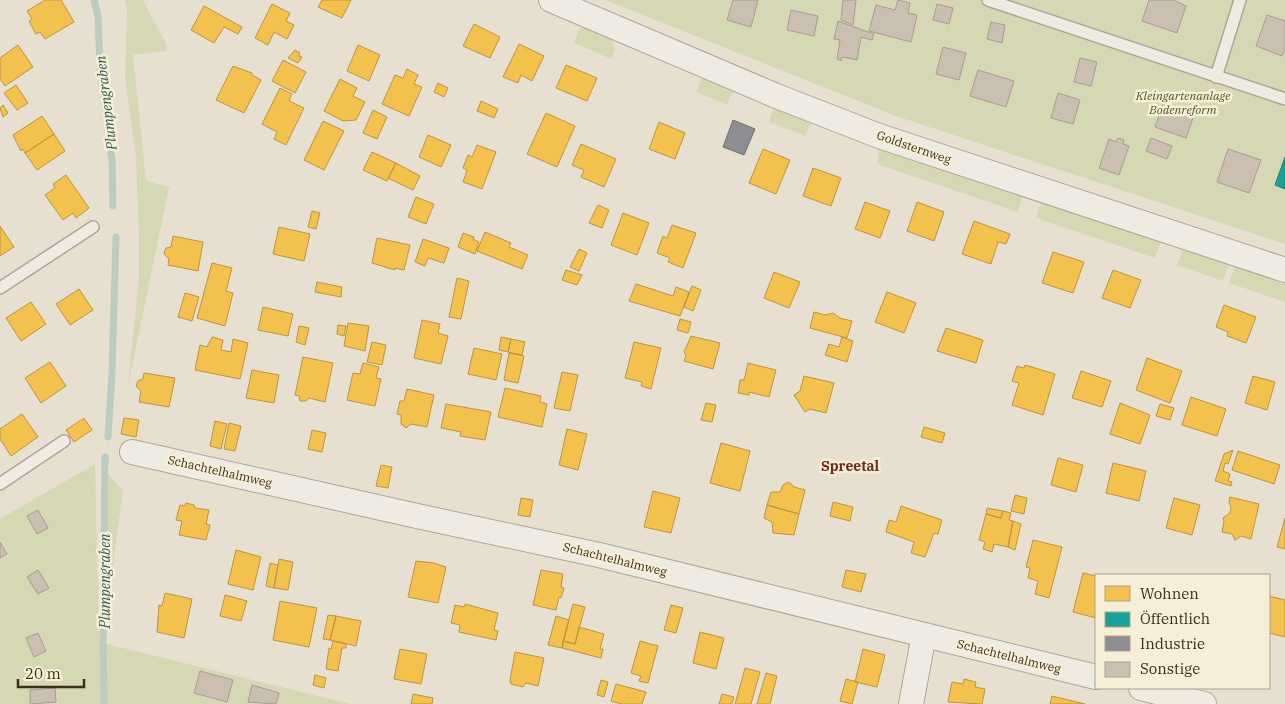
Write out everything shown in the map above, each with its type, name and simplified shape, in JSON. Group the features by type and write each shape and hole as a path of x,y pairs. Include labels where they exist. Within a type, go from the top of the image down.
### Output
{"street":[{"name":"Goldsternweg","path":"551,0 774,95 879,136 1285,270"},
{"name":"Schachtelhalmweg","path":"132,452 416,516 591,552 1095,677"},
{"path":"911,704 924,635"},
{"path":"1145,689 1204,704"}],"lane":[{"path":"988,0 1285,99"},
{"path":"1216,77 1240,0"},
{"path":"0,288 93,227"},
{"path":"0,484 64,441"}],"green space":[{"path":"125,0 143,0 166,44 167,51 133,55 146,181 169,187 128,386 139,278 139,238 136,158 125,77 127,10"},
{"name":"Kleingartenanlage Bodenreform","path":"605,0 1285,0 1285,244 893,115"},
{"path":"584,27 611,38 615,50 611,59 574,43 579,29"},
{"path":"703,76 734,89 727,105 696,92"},
{"path":"774,106 812,122 805,136 769,122"},
{"path":"880,144 1023,194 1018,212 877,164"},
{"path":"1042,198 1161,241 1155,258 1036,218"},
{"path":"1184,247 1229,263 1223,281 1177,265"},
{"path":"1236,264 1285,281 1285,302 1229,283"},
{"path":"95,464 99,642 350,704 0,704 0,519"},
{"path":"105,471 123,490 103,639"}],"building: Wohnen":[{"path":"45,0 61,0 74,22 45,39 40,32 36,34 29,21 32,19 27,11"},
{"path":"322,0 351,0 342,18 318,7"},
{"path":"272,4 290,13 286,21 294,25 287,39 274,32 268,45 255,38"},
{"path":"204,6 242,27 238,34 224,27 214,43 191,30"},
{"path":"474,24 500,37 490,58 463,46"},
{"path":"519,44 544,56 532,81 521,75 518,83 503,77"},
{"path":"18,45 33,67 5,86 0,79 0,58"},
{"path":"358,45 380,55 369,81 347,71"},
{"path":"295,50 302,57 298,63 288,58"},
{"path":"283,60 306,72 295,93 272,81"},
{"path":"566,65 597,78 587,101 556,88"},
{"path":"233,66 252,73 252,75 261,80 244,113 216,100"},
{"path":"407,69 418,75 414,84 422,87 409,116 382,104 395,75 403,78"},
{"path":"340,79 357,88 353,96 365,102 356,120 343,121 324,111"},
{"path":"438,83 448,88 444,97 434,92"},
{"path":"16,85 28,103 17,110 4,93"},
{"path":"280,88 292,94 289,101 304,108 286,145 274,139 277,132 262,124"},
{"path":"481,101 498,109 494,118 477,111"},
{"path":"3,105 8,113 3,117 0,108"},
{"path":"373,110 387,117 377,139 363,133"},
{"path":"546,113 575,126 557,167 527,154"},
{"path":"42,116 54,134 25,153 23,149 21,151 13,135"},
{"path":"323,121 344,131 324,170 304,160"},
{"path":"659,122 685,133 675,159 649,149"},
{"path":"54,134 65,151 37,170 25,153"},
{"path":"428,135 451,145 441,167 419,157"},
{"path":"581,144 616,159 604,187 581,177 584,170 572,165"},
{"path":"477,145 496,152 482,189 463,182 467,170 463,168 468,155 472,157"},
{"path":"763,149 790,160 776,194 749,183"},
{"path":"372,152 396,163 387,181 363,170"},
{"path":"396,163 420,176 413,190 388,178"},
{"path":"813,168 841,178 831,206 803,196"},
{"path":"66,175 89,208 76,218 73,213 63,220 45,195 55,188 53,184"},
{"path":"416,197 434,204 426,224 408,217"},
{"path":"865,202 890,211 880,238 855,229"},
{"path":"917,202 944,212 934,241 907,231"},
{"path":"598,205 609,210 602,228 589,223"},
{"path":"312,211 320,213 316,229 308,227"},
{"path":"623,213 649,223 637,255 611,245"},
{"path":"974,221 1010,234 1006,244 998,242 991,264 962,254"},
{"path":"672,225 696,233 683,268 668,262 670,258 657,253 663,236 667,238"},
{"path":"0,226 14,247 0,256"},
{"path":"279,227 310,234 304,261 273,254"},
{"path":"485,232 511,243 509,247 528,255 522,269 477,251"},
{"path":"463,233 474,237 473,239 479,242 475,254 458,247"},
{"path":"173,236 203,242 198,271 168,265 169,259 164,254 166,248 171,247"},
{"path":"377,238 410,245 404,270 395,268 395,270 372,263"},
{"path":"423,239 449,248 444,263 428,258 425,266 415,262"},
{"path":"579,249 587,253 579,271 570,267"},
{"path":"1053,252 1084,262 1073,293 1042,283"},
{"path":"212,263 232,268 226,291 233,293 225,326 197,318"},
{"path":"566,270 582,275 577,285 562,280"},
{"path":"1113,270 1141,280 1130,308 1102,298"},
{"path":"774,272 800,282 789,308 764,298"},
{"path":"457,278 469,281 461,319 449,317"},
{"path":"317,282 342,287 341,297 315,292"},
{"path":"636,284 673,296 676,287 689,292 680,316 629,301"},
{"path":"692,286 701,290 693,311 684,307"},
{"path":"79,289 93,310 70,325 56,304"},
{"path":"887,292 916,303 904,333 875,322"},
{"path":"185,293 199,297 192,321 178,317"},
{"path":"31,302 46,324 21,341 6,318"},
{"path":"1224,305 1256,317 1246,343 1227,336 1228,332 1216,327"},
{"path":"263,307 293,314 288,336 258,330"},
{"path":"814,312 825,315 833,313 840,318 852,321 847,338 810,328"},
{"path":"680,319 691,322 688,333 677,330"},
{"path":"422,320 440,324 438,333 448,336 441,364 414,358"},
{"path":"348,323 369,326 365,351 344,346"},
{"path":"338,325 346,326 344,336 337,334"},
{"path":"299,326 309,328 305,345 296,342"},
{"path":"946,328 983,340 976,363 937,351"},
{"path":"691,336 720,343 713,369 684,361 686,355 684,352"},
{"path":"212,337 223,340 221,350 231,352 233,339 248,343 240,379 195,370 200,345 207,347"},
{"path":"501,337 511,339 508,352 499,350"},
{"path":"842,337 853,341 847,362 825,355 829,344 839,347"},
{"path":"511,339 525,342 522,355 508,352"},
{"path":"372,342 386,345 382,365 367,362"},
{"path":"634,342 661,348 651,389 641,386 642,382 625,378"},
{"path":"474,348 502,354 496,380 468,374"},
{"path":"509,353 524,356 518,383 504,380"},
{"path":"303,357 333,363 325,402 309,398 306,401 300,401 299,396 295,395"},
{"path":"1147,358 1182,371 1170,403 1136,390"},
{"path":"50,362 66,386 41,403 25,378"},
{"path":"363,363 379,367 376,378 381,379 375,406 347,400 353,373 360,374"},
{"path":"748,363 776,370 769,397 749,392 749,395 738,393 740,380 744,380"},
{"path":"1025,365 1055,374 1043,415 1012,405 1019,383 1012,381 1017,366 1024,368"},
{"path":"252,370 279,375 274,403 246,398"},
{"path":"1081,371 1111,381 1102,407 1072,398"},
{"path":"562,372 578,375 570,411 554,408"},
{"path":"144,373 175,378 169,407 139,402 141,391 136,386 138,381 143,379"},
{"path":"804,376 834,383 826,413 810,409 805,412 794,395 800,391"},
{"path":"1253,376 1275,382 1267,410 1245,403"},
{"path":"505,388 541,396 540,402 547,404 542,427 498,417"},
{"path":"407,389 434,395 427,427 411,424 406,428 401,424 401,415 397,414 400,401 404,401"},
{"path":"1191,397 1226,409 1217,436 1182,425"},
{"path":"706,403 716,405 712,422 701,420"},
{"path":"1120,403 1150,415 1140,444 1110,434"},
{"path":"446,404 491,412 485,440 460,436 461,432 441,428"},
{"path":"1160,404 1174,408 1170,420 1156,416"},
{"path":"22,414 38,437 11,456 0,439 0,429"},
{"path":"84,418 92,430 74,442 66,430"},
{"path":"124,418 139,420 136,437 121,434"},
{"path":"215,421 227,424 221,449 210,446"},
{"path":"229,423 241,426 235,451 224,449"},
{"path":"924,427 945,433 942,443 921,437"},
{"path":"567,429 587,434 578,470 559,465"},
{"path":"312,430 326,433 322,452 308,449"},
{"path":"721,443 750,451 740,491 710,483"},
{"path":"1233,450 1228,464 1225,463 1223,471 1230,474 1228,481 1232,482 1231,486 1215,481 1224,454"},
{"path":"1238,451 1280,465 1274,484 1232,470"},
{"path":"1058,458 1083,465 1076,492 1051,485"},
{"path":"1113,463 1146,471 1139,501 1106,493"},
{"path":"381,465 392,467 388,488 376,486"},
{"path":"789,482 794,487 805,490 799,514 767,505 771,492 780,492 783,485"},
{"path":"653,491 680,498 671,533 644,527"},
{"path":"1015,495 1027,498 1024,514 1011,511"},
{"path":"1230,497 1259,504 1251,539 1241,536 1235,540 1232,534 1222,532 1223,518 1230,513"},
{"path":"521,498 533,500 530,517 518,515"},
{"path":"1174,498 1200,505 1192,535 1166,528"},
{"path":"833,502 853,507 850,521 830,516"},
{"path":"186,503 194,505 195,508 209,510 206,524 210,525 206,540 179,535 182,521 176,520 180,505 184,506"},
{"path":"767,505 799,514 794,535 773,533 772,522 764,518"},
{"path":"901,506 942,520 938,534 934,533 925,557 911,553 914,542 886,532 889,520 896,522"},
{"path":"987,508 1003,511 1001,518 986,514"},
{"path":"1003,511 1011,513 1009,520 1013,521 1008,547 994,544 992,552 983,549 985,542 979,540 986,514 1001,518"},
{"path":"1285,518 1285,549 1277,547"},
{"path":"1013,521 1021,524 1015,550 1008,547"},
{"path":"1033,540 1062,547 1049,598 1035,594 1038,581 1028,578 1030,568 1026,567"},
{"path":"236,550 261,557 253,590 228,584"},
{"path":"279,559 293,562 288,590 274,588"},
{"path":"416,561 434,563 446,567 438,603 408,597"},
{"path":"270,563 278,565 274,588 266,586"},
{"path":"541,570 563,574 561,587 564,588 561,598 559,597 556,610 533,605"},
{"path":"846,570 866,574 861,592 842,587"},
{"path":"1083,573 1095,576 1095,618 1073,612"},
{"path":"165,593 192,599 184,638 157,632 159,605 162,606"},
{"path":"225,595 247,601 241,621 220,616"},
{"path":"1270,596 1285,600 1285,637 1270,633"},
{"path":"280,601 317,608 309,647 273,640"},
{"path":"465,604 498,613 494,630 498,631 496,640 459,632 460,625 451,623 455,605 464,607"},
{"path":"573,604 585,607 575,644 563,641"},
{"path":"671,605 683,608 676,633 664,630"},
{"path":"328,615 336,616 330,640 323,639"},
{"path":"336,616 361,621 356,646 330,640"},
{"path":"556,616 569,620 562,648 548,645"},
{"path":"579,627 604,634 600,649 603,649 601,658 562,648 563,641 575,644"},
{"path":"700,632 724,638 716,669 693,663"},
{"path":"333,641 346,644 346,648 342,648 338,671 326,669 329,648 331,649"},
{"path":"640,641 658,646 648,683 639,681 641,676 631,673"},
{"path":"400,649 427,654 421,684 394,679"},
{"path":"863,649 885,655 877,687 855,682"},
{"path":"515,652 544,658 538,686 526,683 523,687 511,684"},
{"path":"745,668 760,672 751,704 735,704"},
{"path":"766,673 777,676 770,704 757,704"},
{"path":"315,675 326,678 324,688 313,685"},
{"path":"846,679 858,682 852,704 840,701"},
{"path":"964,679 976,682 975,687 985,689 982,704 948,702 952,682 963,684"},
{"path":"601,680 608,682 604,697 597,695"},
{"path":"616,684 646,692 642,704 621,704 611,701"},
{"path":"413,694 433,698 432,704 411,704"},
{"path":"722,694 734,697 732,704 719,704"},
{"path":"1052,696 1085,704 1050,704"}],"building: Öffentlich":[{"path":"1285,157 1285,189 1275,185"}],"building: Industrie":[{"path":"733,120 755,129 744,155 723,147"}],"building: Sonstige":[{"path":"733,0 758,0 751,27 727,20"},
{"path":"843,0 856,0 853,25 841,20"},
{"path":"898,0 910,3 908,13 917,15 911,42 869,31 876,5 895,10"},
{"path":"1149,0 1174,0 1186,6 1177,33 1142,21"},
{"path":"937,4 953,8 949,24 933,20"},
{"path":"791,10 818,16 814,36 787,30"},
{"path":"1267,15 1285,21 1285,49 1282,56 1256,46"},
{"path":"838,21 874,34 872,40 861,37 857,60 842,57 841,61 837,59 840,40 834,39"},
{"path":"991,22 1005,25 1002,43 987,39"},
{"path":"943,47 966,53 959,80 936,74"},
{"path":"1080,58 1097,62 1091,86 1074,82"},
{"path":"978,70 1014,81 1006,107 970,96"},
{"path":"1058,93 1080,100 1073,124 1051,118"},
{"path":"1163,104 1194,115 1186,138 1155,127"},
{"path":"1118,138 1124,140 1123,144 1129,146 1119,175 1099,168 1109,139 1116,142"},
{"path":"1151,138 1172,146 1167,159 1146,151"},
{"path":"1228,149 1261,160 1249,193 1217,182"},
{"path":"38,510 48,528 37,534 27,516"},
{"path":"0,542 7,554 0,558"},
{"path":"38,570 49,588 38,594 27,577"},
{"path":"38,633 46,651 34,657 26,638"},
{"path":"200,671 233,680 227,702 194,693"},
{"path":"252,685 279,693 276,704 248,702"},
{"path":"55,688 56,702 30,704 30,690"}],"waterway":[{"name":"Plumpengraben","path":"94,0 98,16 100,69 112,161 113,206"},
{"name":"Plumpengraben","path":"108,437 116,237"},
{"name":"Plumpengraben","path":"104,704 105,457"}],"district":[{"name":"Spreetal","path":"850,466"}]}
